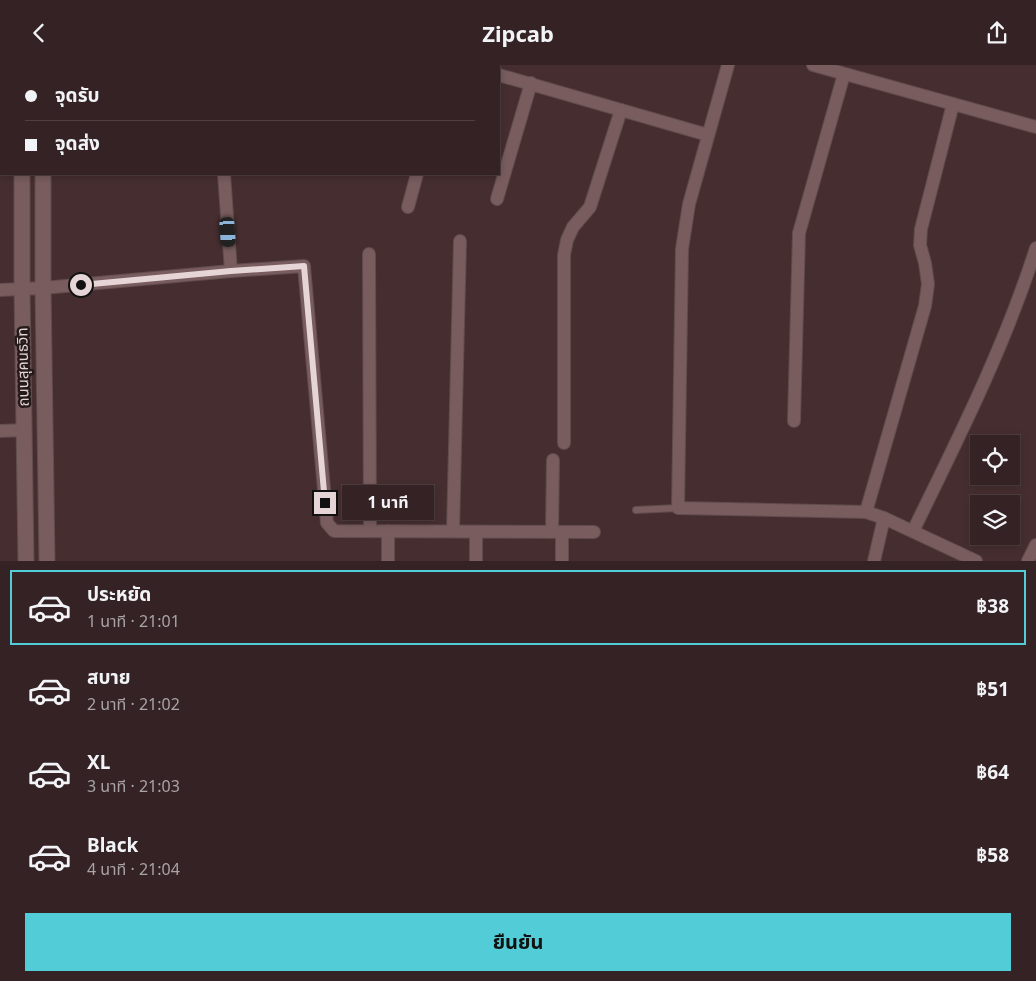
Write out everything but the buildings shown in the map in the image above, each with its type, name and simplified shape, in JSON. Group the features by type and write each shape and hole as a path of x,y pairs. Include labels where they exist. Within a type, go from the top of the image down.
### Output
{"main road":[{"name":"ถนนสุคนธวิท","path":"22,175 25,561"},
{"name":"ถนนสุคนธวิท","path":"43,175 47,561"}],"street":[{"path":"728,65 689,204 682,249 678,508 866,512 884,518 976,561"},
{"path":"813,65 1036,127"},
{"path":"794,421 799,233 844,74"},
{"path":"500,75 708,135"},
{"path":"498,199 531,83"},
{"path":"866,512 924,306 928,284 920,245 921,229 953,104"},
{"path":"564,443 564,255 567,239 573,227 590,207 621,109"},
{"path":"224,175 231,271"},
{"path":"408,207 417,175"},
{"path":"454,531 460,241"},
{"path":"913,531 986,378 1022,291 1036,248"},
{"path":"369,254 370,531"},
{"path":"0,290 304,266 327,523 334,531 594,532"},
{"path":"0,431 25,430"},
{"path":"553,460 557,532 562,561"},
{"path":"874,561 884,518"},
{"path":"388,531 388,561"},
{"path":"476,532 476,561"},
{"path":"1028,561 1036,545"}],"lane":[{"path":"636,510 678,508"}],"route":[{"path":"81,285 304,266 325,503"}]}
